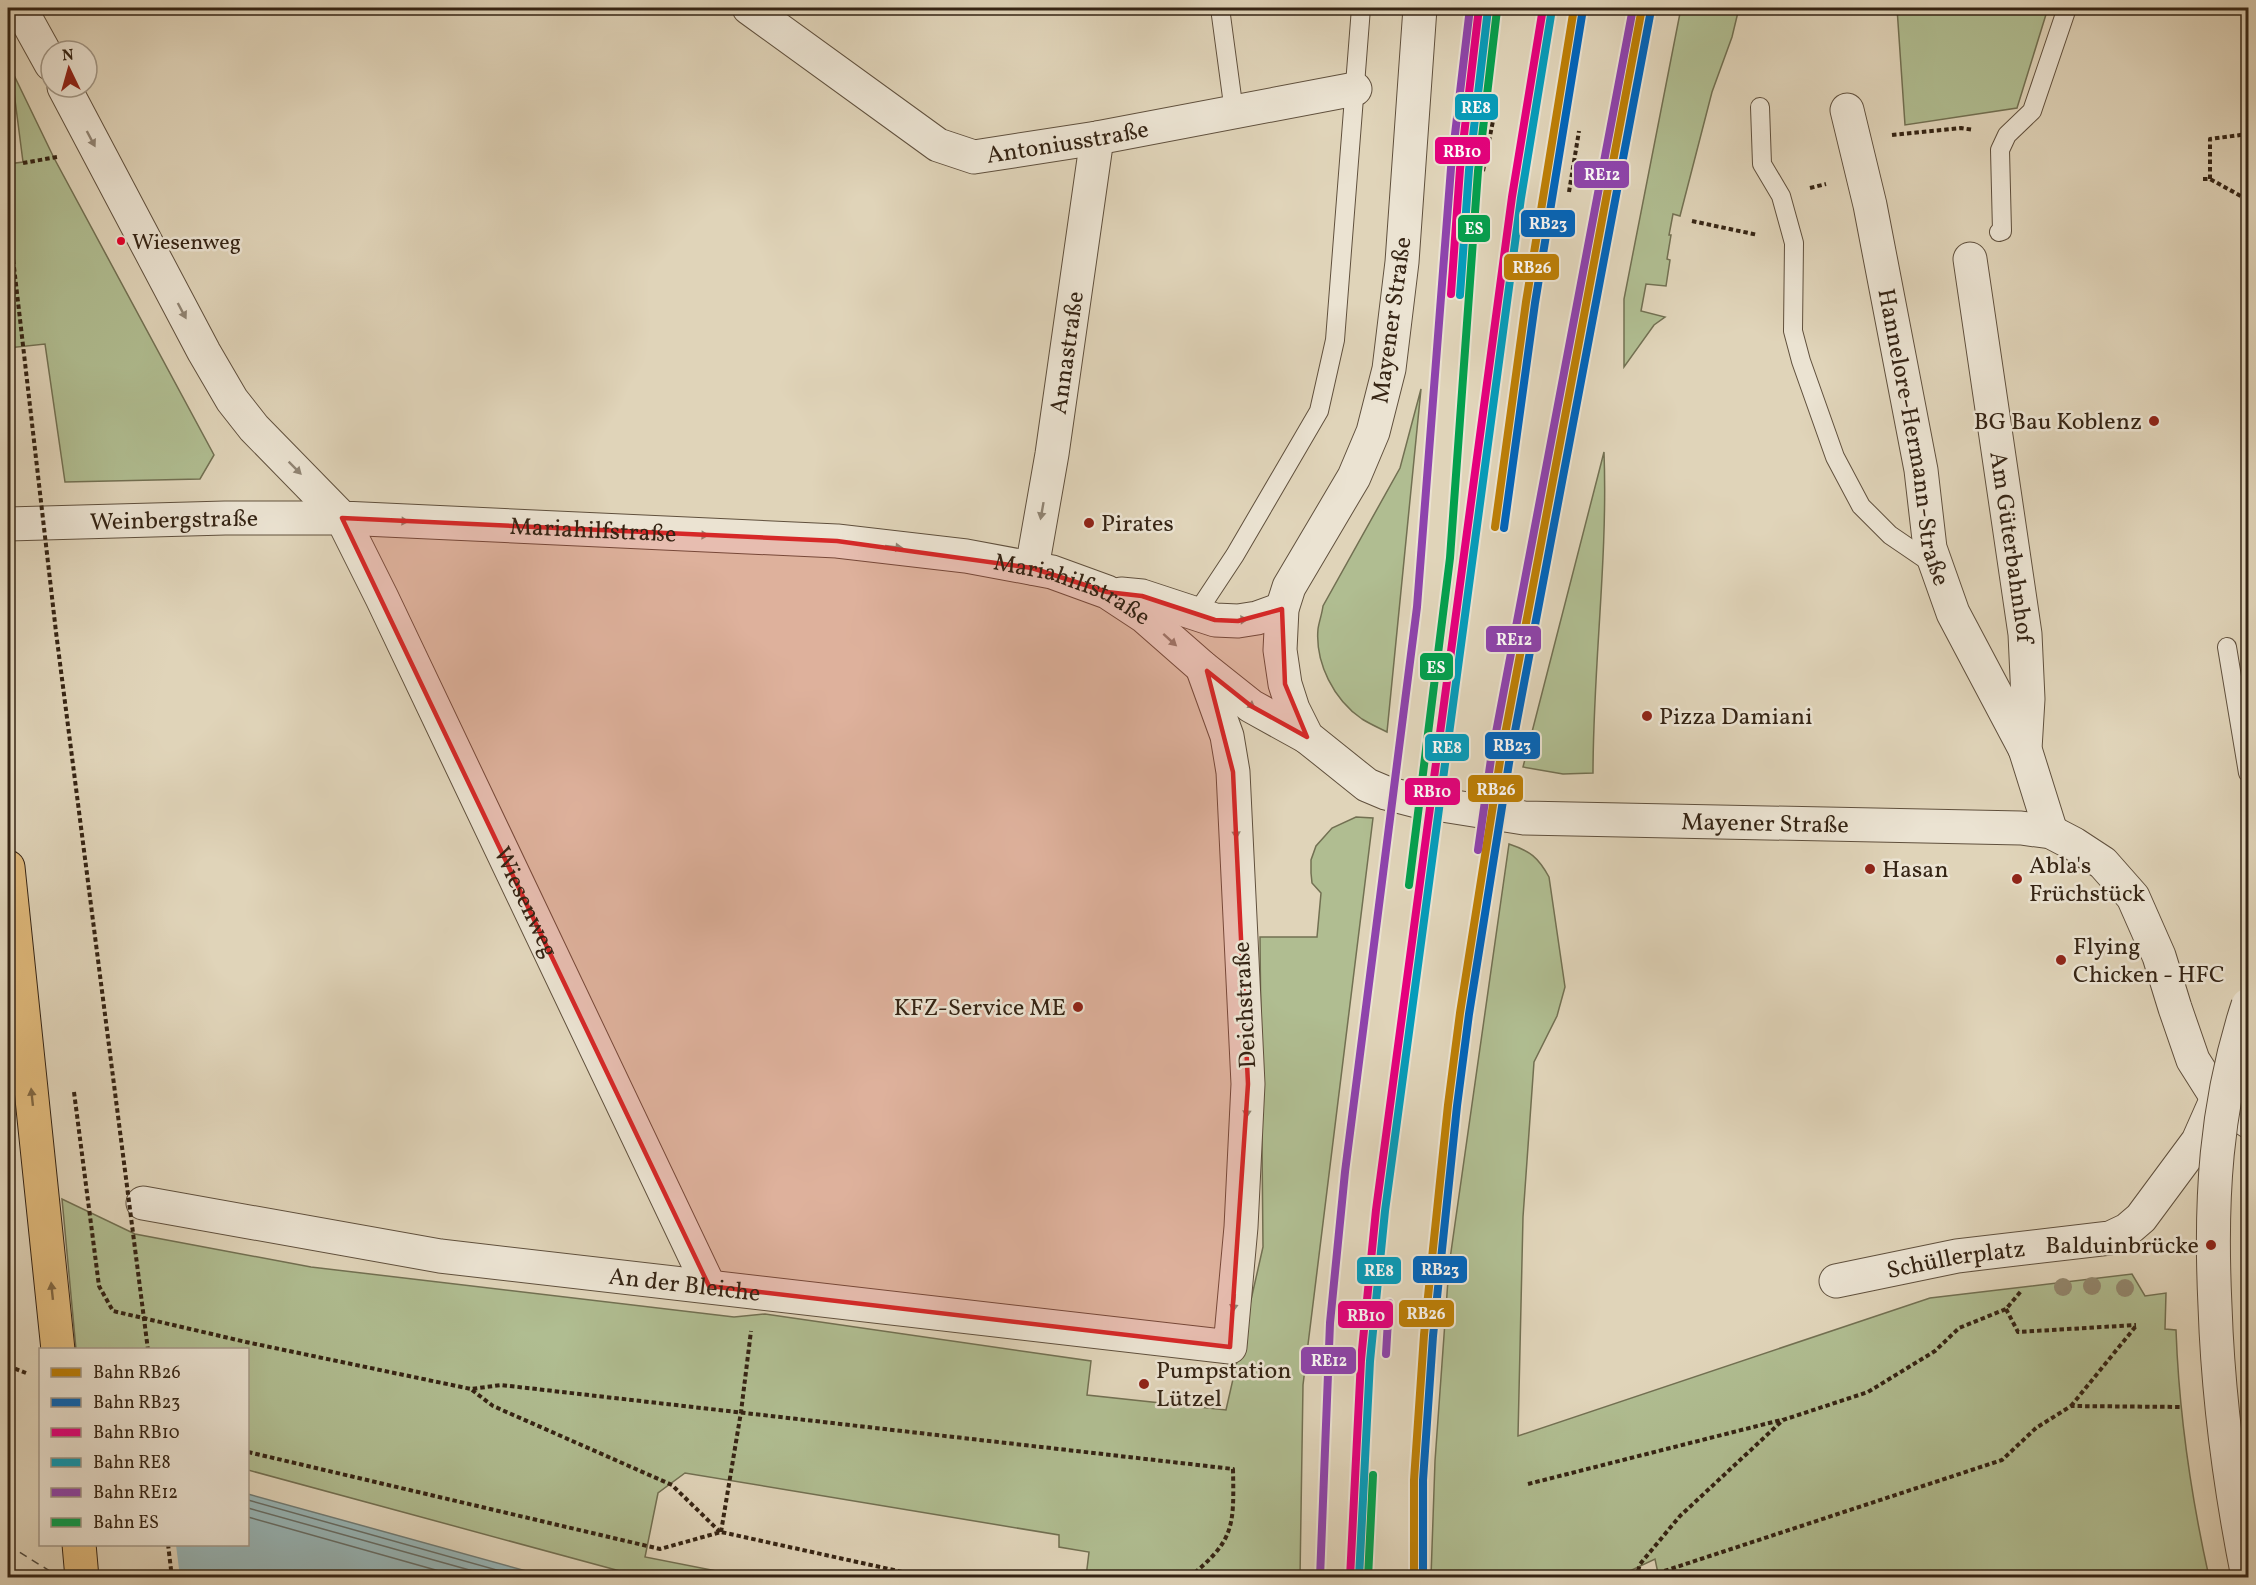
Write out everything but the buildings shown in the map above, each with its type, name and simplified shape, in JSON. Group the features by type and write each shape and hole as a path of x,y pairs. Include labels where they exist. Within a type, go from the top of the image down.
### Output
{"highway":[{"path":"8,867 58,1348"},
{"path":"79,1546 82,1578"}],"street":[{"path":"20,8 39,42"},
{"name":"Antoniusstraße","path":"749,8 938,145 975,157 1097,138 1355,88"},
{"name":"Mayener Straße","path":"1420,8 1402,262 1389,369 1373,432 1354,477 1326,528 1289,587 1282,609 1280,650 1285,684 1293,709 1307,737 1367,785 1386,793 1417,801 1524,818 2011,828 2051,832 2103,863 2133,897 2159,956 2193,1060 2217,1098"},
{"path":"70,99 204,352 232,400 254,428 342,518"},
{"name":"Hannelore-Hermann-Straße","path":"1847,110 1870,205 1921,470 1930,548 1953,613 2025,749"},
{"name":"Annastraße","path":"1032,568 1052,454 1097,138"},
{"name":"Am Güterbahnhof","path":"1970,259 2025,634 2028,699 2025,749 2051,832"},
{"name":"Weinbergstraße","path":"8,524 225,518 342,518"},
{"name":"Mariahilfstraße","path":"342,518 837,541 966,556 1052,572 1107,592 1145,617 1202,668 1251,706 1307,737"},
{"name":"Wiesenweg","path":"342,518 709,1286"},
{"path":"1107,592 1142,596 1215,620 1238,621 1257,618 1282,609"},
{"name":"Deichstraße","path":"1202,668 1227,736 1233,772 1248,1084 1241,1227 1230,1347"},
{"path":"2248,1005 2238,1037 2220,1124 2212,1214 2215,1319 2226,1448 2248,1577"},
{"path":"2217,1098 2248,1121"},
{"name":"Schüllerplatz","path":"1836,1281 1957,1256 2110,1238 2127,1230 2141,1218 2198,1141 2217,1098"},
{"name":"An der Bleiche","path":"143,1203 440,1256 1230,1347"}],"lane":[{"path":"1220,8 1234,112"},
{"path":"1196,614 1235,555 1319,411 1335,340 1361,8"},
{"path":"2000,232 2002,231 2000,150 2007,135 2032,111 2067,8"},
{"path":"1760,107 1762,164 1780,196 1794,243 1793,331 1801,361 1835,457 1861,506 1890,535 1936,567"},
{"path":"2227,647 2248,773"}],"path":[{"path":"1483,171 1494,116"},
{"path":"1896,134 1961,128"},
{"path":"1569,192 1579,131"},
{"path":"2210,179 2210,139 2248,134"},
{"path":"2203,179 2210,179 2248,200"},
{"path":"8,215 55,620 148,1348"},
{"path":"1692,221 1794,243"},
{"path":"73,1085 99,1286 113,1311 246,1342 471,1389 501,1385 1233,1469 1233,1518 1226,1541 1206,1563 1188,1578"},
{"path":"721,1532 741,1412 755,1292"},
{"path":"1528,1484 1783,1420 1868,1392 1935,1351 1959,1328 2006,1309 2018,1332 2136,1325 2071,1406 2036,1428 2002,1460 1643,1578"},
{"path":"471,1389 493,1406 672,1485 721,1532"},
{"path":"2071,1406 2189,1408"},
{"path":"1636,1578 1640,1564 1680,1516 1783,1420"},
{"path":"249,1452 660,1549 721,1532 930,1578"},
{"path":"168,1546 172,1578"}],"highlighted area":[{"path":"342,518 837,541 1032,568 1107,592 1142,596 1215,620 1238,621 1282,609 1285,684 1307,737 1251,706 1207,671 1233,772 1248,1084 1230,1347 709,1286"}],"green space":[{"path":"1681,8 1739,8 1732,37 1712,92 1680,216 1673,214 1669,235 1671,235 1667,259 1670,260 1666,286 1646,284 1641,311 1665,317 1654,325 1624,367 1624,299"},
{"path":"1897,8 2048,8 2017,108 1905,125"},
{"path":"11,69 54,158 214,455 200,479 65,482 45,344 8,348 8,164 23,162"},
{"path":"1421,389 1387,732 1362,719 1343,702 1335,691 1323,667 1318,629 1323,606 1400,468"},
{"path":"1604,452 1604,532 1593,773 1563,774 1523,767"},
{"path":"1356,817 1373,818 1303,1385 1300,1577 1086,1577 1089,1552 1059,1547 1059,1535 685,1473 658,1493 645,1557 747,1577 642,1577 249,1470 249,1348 76,1348 62,1199 135,1234 311,1267 734,1317 765,1314 1091,1361 1087,1395 1226,1410 1263,1247 1260,937 1317,937 1321,893 1312,883 1311,860 1316,846 1332,828"},
{"path":"1509,844 1533,856 1549,877 1565,987 1557,1016 1534,1062 1523,1217 1518,1436 1930,1298 2132,1274 2145,1296 2166,1293 2165,1329 2176,1330 2187,1455 2209,1577 1659,1578 1655,1559 1617,1577 1431,1577 1435,1461 1449,1266"}],"water":[{"path":"8,1407 39,1546 249,1546 249,1494 548,1577 8,1577"}],"pier":[{"path":"8,1404 39,1416 39,1546 176,1546 180,1577 8,1577"}],"ferry route":[{"path":"8,1545 61,1578"}],"rail line":[{"name":"RE12","path":"1320,1578 1330,1323 1345,1172 1417,607 1451,168 1470,8"},
{"name":"RB10","path":"1451,294 1460,169 1479,8"},
{"name":"RB10","path":"1350,1578 1361,1360 1376,1210 1512,197 1543,8"},
{"name":"RB26","path":"1495,527 1526,302 1574,8"},
{"name":"RE12","path":"1478,850 1491,759 1633,8"},
{"name":"RB26","path":"1414,1578 1414,1480 1424,1335 1460,1013 1500,761 1642,8"},
{"name":"RE8","path":"1460,295 1469,170 1488,9"},
{"name":"RE8","path":"1359,1578 1370,1361 1385,1211 1521,198 1552,9"},
{"name":"RB23","path":"1504,528 1535,303 1583,9"},
{"name":"ES","path":"1409,885 1450,558 1478,171 1497,10"},
{"name":"RB23","path":"1423,1578 1423,1480 1433,1336 1469,1014 1509,763 1651,10"},
{"name":"RE12","path":"1386,1354 1389,1303"},
{"name":"ES","path":"1368,1578 1373,1475"}],"place":[{"name":"Wiesenweg","path":"121,241"},
{"name":"BG Bau Koblenz","path":"2154,421"},
{"name":"Pirates","path":"1089,523"},
{"name":"Pizza Damiani","path":"1647,716"},
{"name":"Hasan","path":"1870,869"},
{"name":"Abla's Früchstück","path":"2017,879"},
{"name":"Flying Chicken - HFC","path":"2061,960"},
{"name":"KFZ-Service ME","path":"1078,1007"},
{"name":"Balduinbrücke","path":"2211,1245"},
{"name":"Pumpstation Lützel","path":"1144,1384"}]}
